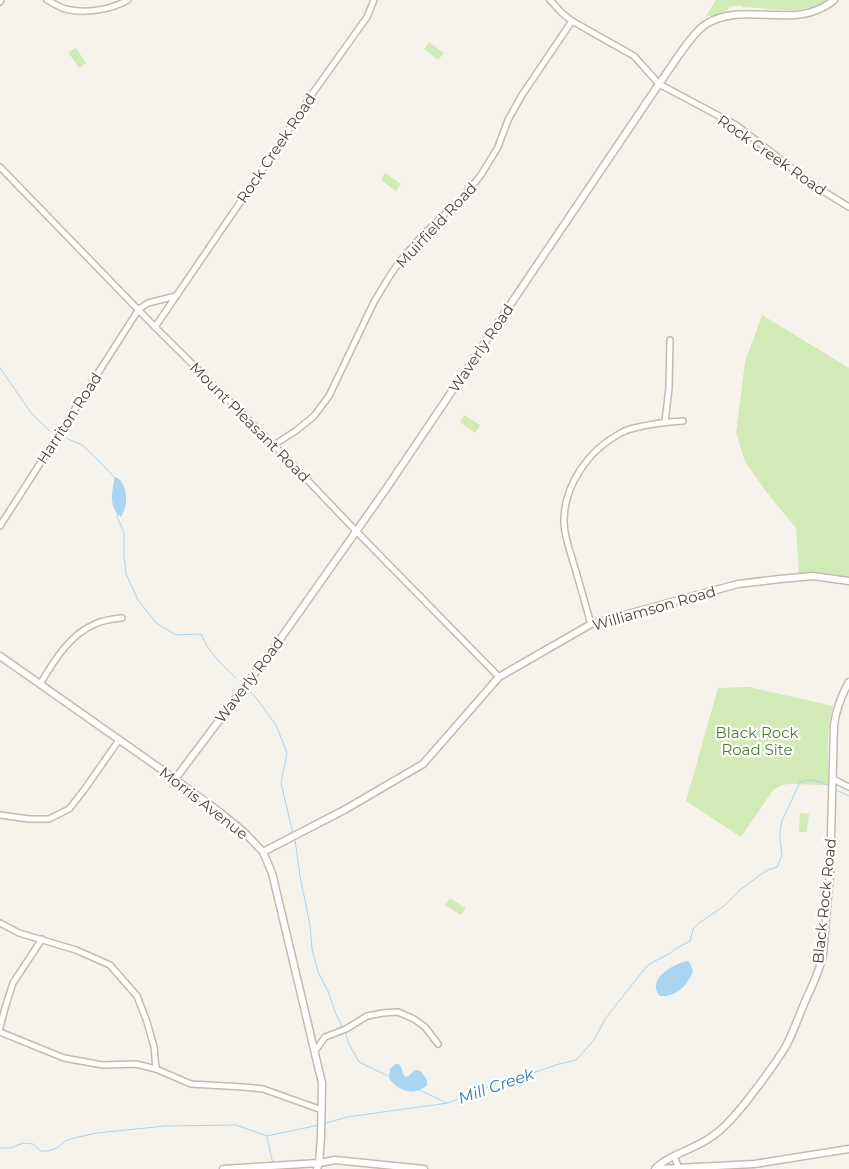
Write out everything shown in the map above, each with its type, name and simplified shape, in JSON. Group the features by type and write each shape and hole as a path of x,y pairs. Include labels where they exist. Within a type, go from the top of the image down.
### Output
{"street":[{"path":"47,0 66,9 80,11 103,9 128,0"},
{"name":"Rock Creek Road","path":"155,327 310,97 367,17 374,0"},
{"name":"Rock Creek Road","path":"550,0 572,21 634,56 659,84 736,125 815,186 849,207"},
{"name":"Waverly Road","path":"175,779 276,645 386,489 659,84 697,32 707,23 731,13 807,13 821,9 834,0"},
{"name":"Muirfield Road","path":"274,445 314,416 329,396 374,302 389,277 421,237 460,200 481,175 498,147 508,120 522,95 572,21"},
{"name":"Mount Pleasant Road","path":"0,167 499,677"},
{"path":"139,309 148,303 176,296"},
{"name":"Harriton Road","path":"0,526 139,309"},
{"path":"666,422 670,340"},
{"path":"591,624 565,531 567,496 570,488 580,470 595,450 624,431 648,424 683,421"},
{"name":"Williamson Road","path":"263,852 345,810 423,764 499,677 591,624 738,584 780,578 813,576 849,581"},
{"path":"40,684 62,650 73,639 94,624 122,618"},
{"name":"Morris Avenue","path":"0,656 221,813 244,832 263,852 272,873 322,1083 321,1137 318,1166"},
{"name":"Black Rock Road","path":"655,1169 661,1164 705,1142 726,1125 768,1073 792,1034 821,963 830,873 833,736 839,702 849,682"},
{"path":"0,815 29,819 49,819 69,809 119,740"},
{"path":"832,784 849,787"},
{"path":"0,923 19,932 76,950 110,965 137,996 154,1047 156,1070"},
{"path":"0,1028 13,983 42,939"},
{"path":"315,1051 325,1037 346,1029 367,1016 398,1012 420,1023 438,1044"},
{"path":"0,1032 64,1058 103,1065 136,1064 191,1084 263,1090 322,1110"},
{"path":"659,1169 754,1166 849,1149"},
{"path":"674,1157 679,1168"},
{"path":"223,1169 318,1166 335,1160 424,1169"}],"green space":[{"path":"716,0 828,0 819,5 798,10 742,7 741,5 729,7 729,9 713,17 709,15 705,18"},
{"path":"429,42 444,53 438,60 424,49"},
{"path":"76,48 86,63 79,68 68,52"},
{"path":"385,173 401,184 396,191 381,180"},
{"path":"762,315 849,368 849,577 799,573 796,528 745,462 736,433 745,362"},
{"path":"464,415 480,425 475,433 460,422"},
{"name":"Black Rock Road Site","path":"749,687 833,706 828,734 828,785 789,784 782,785 773,790 741,837 686,801 718,688"},
{"path":"800,813 809,814 807,832 799,832"},
{"path":"450,898 466,908 461,915 445,905"}],"water":[{"path":"115,477 123,485 126,496 125,507 121,517 114,509 112,498"},
{"path":"687,961 690,963 693,971 685,985 677,992 660,996 656,990 658,979 668,969"},
{"path":"395,1064 399,1064 406,1077 416,1070 421,1071 427,1080 427,1085 417,1091 401,1089 392,1083 389,1078 390,1069"}],"waterway":[{"path":"0,368 32,414 50,431"},
{"path":"66,438 82,445 114,477 115,481"},
{"path":"117,514 124,532 126,574 138,600 156,623 176,635 201,634 212,653 236,678"},
{"path":"250,691 276,725 287,753 281,783 293,834"},
{"name":"Mill Creek","path":"323,1124 347,1117 448,1103 492,1085 576,1060 594,1040 605,1019 646,967 690,941 693,929 699,923 724,906 741,889 760,875 777,867 782,855 780,840 782,821 800,782 811,780 831,787"},
{"name":"Mill Creek","path":"834,789 849,796"},
{"path":"295,840 310,925 312,949 318,972 343,1028"},
{"path":"345,1032 359,1062 388,1076"},
{"path":"417,1089 447,1103"},
{"name":"Mill Creek","path":"0,1148 11,1148 23,1143 33,1144 41,1151 48,1151 57,1148 65,1141 97,1133 165,1126 236,1125 267,1136 319,1125"},
{"path":"267,1137 273,1164"}]}
